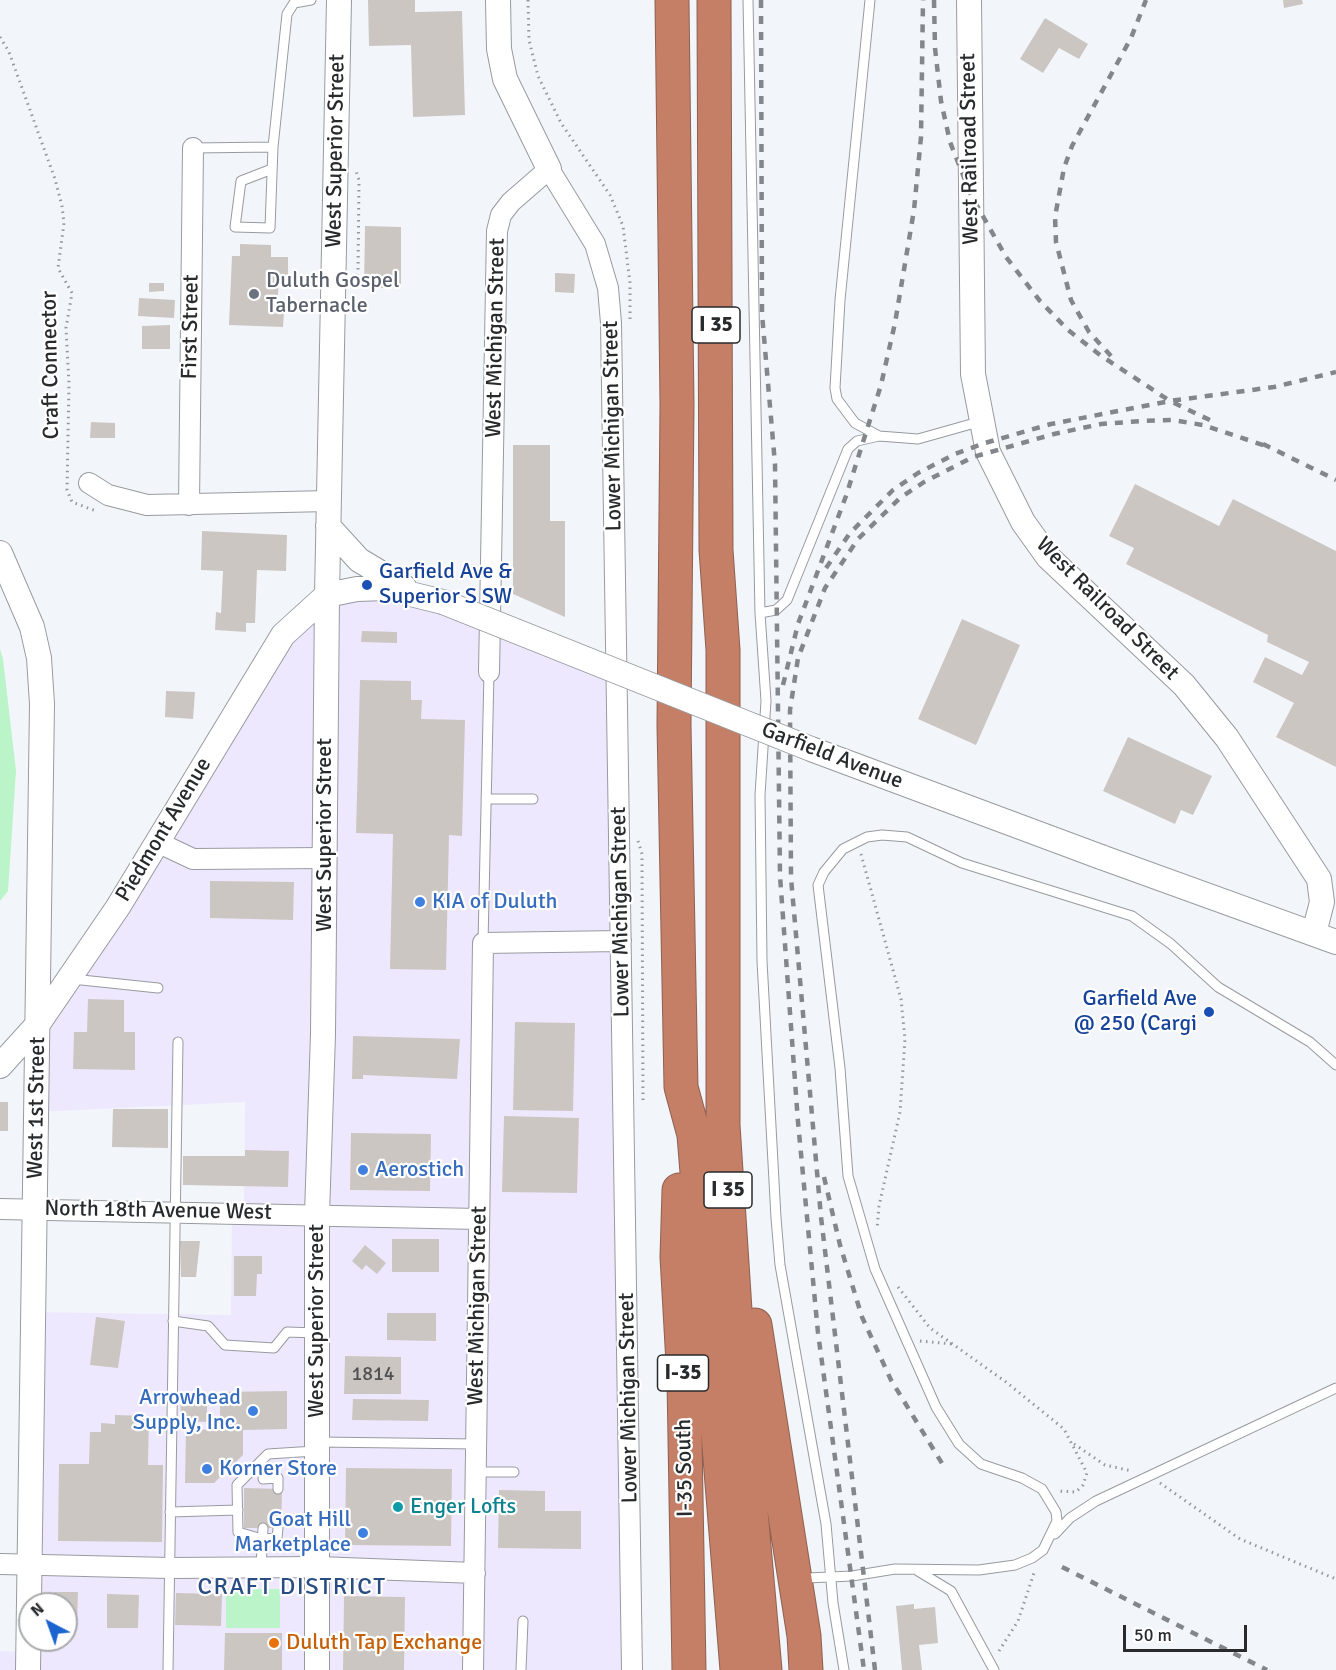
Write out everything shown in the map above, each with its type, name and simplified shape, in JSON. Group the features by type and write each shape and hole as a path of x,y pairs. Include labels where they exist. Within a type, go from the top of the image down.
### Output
{"highway":[{"name":"I 35","path":"672,0 677,393 674,725 681,1087 694,1135 737,1670"},
{"name":"I 35","path":"714,0 716,550 723,650 723,1125 740,1375 765,1670"},
{"name":"I-35 South","path":"681,1087 677,1257 684,1381 689,1666"},
{"path":"723,1125 804,1636 806,1670"}],"street":[{"name":"West Superior Street","path":"316,1670 317,1214 339,0"},
{"path":"498,0 499,49 505,79 549,169"},
{"name":"West Railroad Street","path":"969,0 974,375 988,452 1023,522 1048,557 1184,685 1227,738 1313,867 1321,887 1322,902 1314,933"},
{"name":"First Street","path":"189,505 193,148"},
{"name":"West Michigan Street","path":"489,672 497,231 501,215 511,202 549,169"},
{"name":"Lower Michigan Street","path":"549,169 595,244 608,288 613,358 633,1670"},
{"path":"89,483 124,501 147,505 329,501"},
{"path":"328,526 359,560 414,593"},
{"name":"West 1st Street","path":"0,553 32,627 39,658 42,715 28,1670"},
{"name":"Garfield Avenue","path":"327,595 386,588 414,593 443,602 811,749 1336,942"},
{"name":"Piedmont Avenue","path":"0,1066 39,1023 118,907 283,635 327,595"},
{"path":"157,842 193,859 325,858"},
{"path":"1313,867 1336,893"},
{"path":"483,943 621,941"},
{"name":"West Michigan Street","path":"473,1670 483,943"},
{"name":"North 18th Avenue West","path":"0,1209 479,1219"},
{"path":"0,1564 169,1568 318,1567 475,1573"}],"lane":[{"path":"272,169 242,181 235,227 270,228 273,147 287,14 294,3 312,0"},
{"path":"748,0 760,613 766,701 760,795 762,961 776,1218 780,1265 824,1513 844,1670"},
{"path":"870,0 840,300 834,388 837,399 849,417 879,436"},
{"path":"193,148 273,147"},
{"path":"760,613 776,610 787,600 848,449 857,441 879,436 918,439 982,421"},
{"path":"483,943 489,672"},
{"path":"486,799 533,799"},
{"path":"1048,1542 1057,1521 1056,1512 1043,1490 1022,1478 981,1464 959,1444 936,1407 875,1269 848,1176 840,1068 818,885 824,872 843,849 858,841 882,835 906,837 962,863 1132,916 1170,944 1218,987 1310,1042 1336,1065"},
{"path":"70,979 158,988"},
{"path":"168,1670 178,1042"},
{"path":"174,1321 208,1326 225,1345 274,1348 287,1332 317,1333"},
{"path":"807,1578 913,1569 999,1569 1015,1565 1038,1554 1070,1518 1096,1501 1336,1388"},
{"path":"278,1528 277,1538 262,1539 238,1532 237,1485 268,1454 318,1446 477,1444"},
{"path":"256,1466 264,1484 278,1478 278,1489"},
{"path":"476,1472 514,1472"},
{"path":"170,1512 238,1510"},
{"path":"261,1568 263,1528"},
{"path":"913,1569 931,1577 951,1591 994,1670"},
{"path":"521,1670 523,1621"}],"path":[{"name":"Craft Connector","path":"0,37 9,52 55,179 62,206 64,223 58,268 72,293 66,327 69,384 67,490 72,502 100,512 119,511 124,501"},
{"path":"858,841 866,878 902,999 905,1039 900,1112 879,1206 877,1234"},
{"path":"897,1286 930,1328 1006,1382 1064,1429 1086,1467 1083,1485 1076,1492 1043,1490"},
{"path":"918,1365 915,1341 934,1340 953,1345"},
{"path":"1072,1443 1105,1465 1148,1475 1240,1539 1336,1579"},
{"path":"998,1654 999,1647 1018,1621 1025,1606 1038,1554"}],"shaded area":[{"path":"357,589 617,665 631,1670 0,1670 0,1651 78,1652 78,1592 29,1592 34,1312 231,1315 232,1212 244,1212 245,1102 37,1112 39,1024 283,635"}],"green space":[{"path":"0,649 16,771 8,891 0,901"},
{"path":"226,1589 280,1589 280,1628 226,1628"}],"building":[{"path":"368,0 415,0 415,12 462,11 465,115 413,117 411,45 369,46"},
{"path":"1283,0 1302,0 1303,4 1284,8"},
{"path":"1045,18 1088,44 1079,59 1059,48 1043,73 1020,59"},
{"path":"365,226 401,227 401,288 364,288"},
{"name":"Duluth Gospel Tabernacle","path":"240,244 271,245 271,257 288,257 288,275 279,275 277,314 284,312 283,327 229,325 232,256 240,256"},
{"path":"555,273 575,274 574,293 555,292"},
{"path":"149,283 164,283 164,291 149,292"},
{"path":"139,298 175,300 174,318 138,316"},
{"path":"170,325 170,349 142,349 142,326"},
{"path":"91,422 115,423 115,438 90,438"},
{"path":"513,445 550,445 550,521 565,521 565,617 513,594"},
{"path":"1135,484 1219,526 1233,499 1336,551 1336,767 1276,737 1294,703 1253,682 1265,657 1302,675 1309,662 1267,642 1268,635 1126,564 1134,548 1109,536"},
{"path":"202,531 287,535 286,571 257,570 255,623 246,623 246,632 215,630 216,612 221,613 223,571 201,570"},
{"path":"962,619 1020,645 976,745 918,719"},
{"path":"362,631 397,632 397,643 361,642"},
{"path":"360,680 411,681 411,700 422,700 421,719 465,720 462,836 449,835 446,970 390,969 393,834 356,833"},
{"path":"166,691 195,692 193,719 165,717"},
{"path":"1128,737 1212,776 1193,815 1181,810 1175,824 1103,791"},
{"path":"210,881 294,882 293,920 210,918"},
{"path":"88,999 124,1000 124,1032 135,1032 135,1070 73,1069 74,1032 87,1032"},
{"path":"515,1022 575,1023 573,1111 513,1110"},
{"path":"353,1036 460,1039 457,1079 363,1075 363,1079 352,1079"},
{"path":"0,1102 8,1102 8,1131 0,1131"},
{"path":"113,1109 168,1109 168,1148 112,1147"},
{"path":"504,1116 579,1118 577,1193 502,1192"},
{"path":"351,1133 431,1134 430,1191 350,1190"},
{"path":"245,1150 289,1151 288,1187 183,1185 183,1156 245,1156"},
{"path":"392,1239 439,1239 439,1272 392,1272"},
{"path":"180,1241 200,1241 196,1277 181,1277"},
{"path":"365,1245 386,1263 377,1274 366,1265 362,1270 352,1261"},
{"path":"234,1256 262,1256 262,1274 257,1274 256,1296 234,1296"},
{"path":"387,1313 436,1313 436,1341 387,1340"},
{"path":"96,1317 125,1321 118,1368 90,1365"},
{"path":"345,1356 401,1357 401,1394 344,1394"},
{"path":"287,1391 287,1429 243,1430 243,1455 214,1483 185,1483 186,1429 220,1430 220,1392"},
{"path":"181,1398 207,1398 207,1422 180,1421"},
{"path":"353,1399 429,1400 428,1421 352,1420"},
{"path":"115,1415 149,1416 148,1465 163,1465 162,1542 58,1541 59,1464 89,1464 90,1432 101,1432 101,1423 115,1424"},
{"name":"Enger Lofts","path":"346,1468 452,1469 451,1546 345,1545"},
{"path":"244,1488 282,1489 281,1528 244,1528"},
{"path":"499,1490 545,1491 545,1511 581,1511 581,1549 498,1548"},
{"path":"176,1593 222,1594 221,1626 175,1625"},
{"path":"107,1594 139,1595 138,1628 107,1628"},
{"path":"344,1596 405,1597 404,1670 343,1670"},
{"path":"914,1604 914,1609 935,1607 938,1643 919,1645 922,1670 902,1670 896,1606"},
{"path":"225,1633 282,1633 282,1670 224,1670"}],"railway":[{"path":"761,0 762,314 775,464 780,876 798,1122 818,1333 864,1670"},
{"path":"783,685 798,624 846,496 881,385 895,323 914,210 921,137 923,0"},
{"path":"934,0 935,48 941,101 950,142 971,195 1006,257 1040,301 1068,330 1100,355 1170,401 1216,423"},
{"path":"1111,356 1089,332 1071,300 1056,242 1055,217 1064,168 1072,146 1131,38 1146,0"},
{"path":"826,568 850,533 893,490 918,473 955,454 1051,424 1170,401 1274,387 1336,372"},
{"path":"875,1670 821,1217 791,878 790,710 798,658 825,588 858,539 900,498 924,482 973,457 1054,434 1101,424 1172,420 1203,425 1269,447"},
{"path":"1263,444 1336,480"},
{"path":"824,1177 840,1245 862,1317 891,1380 943,1465"},
{"path":"1062,1567 1267,1670"}],"place":[{"name":"Duluth Gospel Tabernacle","path":"254,294"},
{"name":"Garfield Ave & Superior S SW","path":"367,585"},
{"name":"KIA of Duluth","path":"420,902"},
{"name":"Garfield Ave @ 250 (Cargi","path":"1209,1012"},
{"name":"Aerostich","path":"363,1170"},
{"name":"Arrowhead Supply, Inc.","path":"253,1411"},
{"name":"Korner Store","path":"207,1469"},
{"name":"Enger Lofts","path":"398,1507"},
{"name":"Goat Hill Marketplace","path":"363,1533"},
{"name":"Duluth Tap Exchange","path":"274,1643"}],"district":[{"name":"CRAFT DISTRICT","path":"292,1588"}]}
